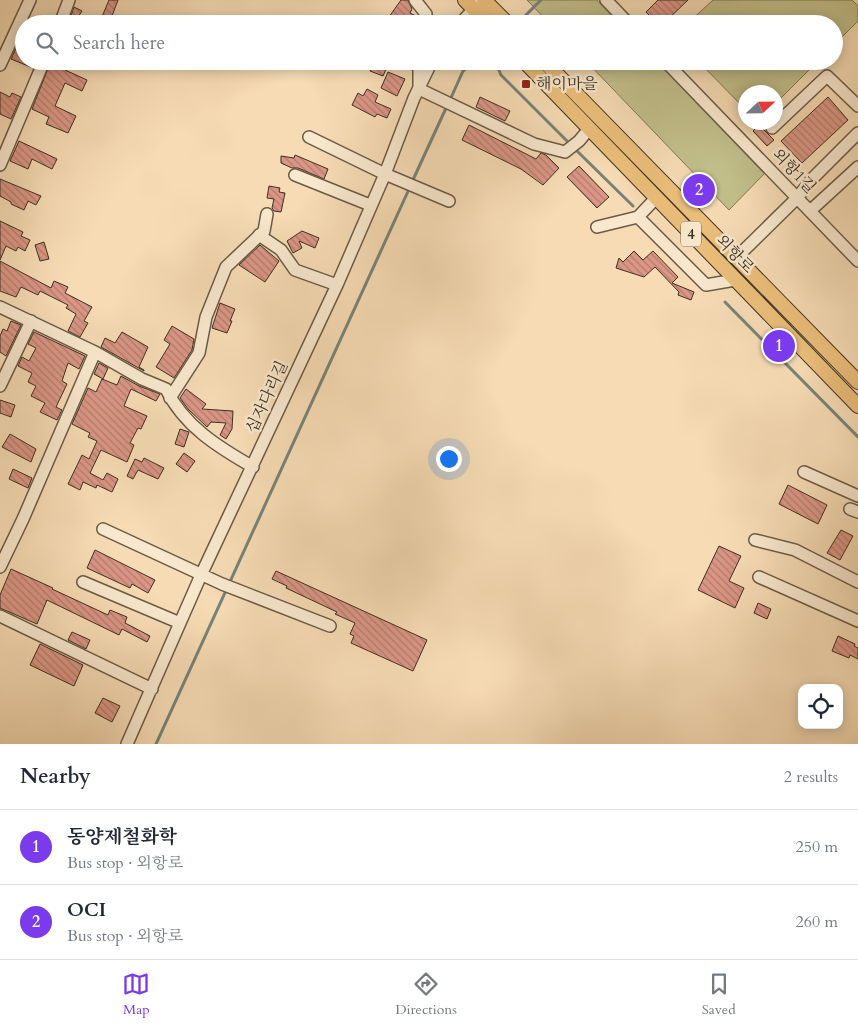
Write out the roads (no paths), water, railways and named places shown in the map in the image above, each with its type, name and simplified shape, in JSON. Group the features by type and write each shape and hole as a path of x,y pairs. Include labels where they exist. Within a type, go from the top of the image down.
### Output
{"main road":[{"path":"476,2 497,15"},
{"path":"476,2 483,15"},
{"name":"외항로","path":"533,70 858,406"},
{"name":"외항로","path":"553,70 858,382"}],"street":[{"path":"23,15 30,0"},
{"path":"63,15 69,0"},
{"path":"415,0 426,15"},
{"path":"606,0 620,15"},
{"path":"467,15 476,2"},
{"path":"0,65 15,32"},
{"path":"0,165 40,70"},
{"path":"419,70 419,89 534,144 565,152 579,141 589,129"},
{"name":"십자다리길","path":"127,744 180,623 337,285 428,70"},
{"name":"외항1길","path":"674,70 858,261"},
{"path":"783,118 828,76 858,106"},
{"path":"737,257 797,198 812,179 858,133"},
{"path":"308,137 385,174 449,201"},
{"path":"810,211 858,167"},
{"path":"295,175 370,206"},
{"path":"597,227 638,216 656,198"},
{"path":"170,398 198,353 206,317 226,267 264,230 267,214"},
{"path":"638,216 706,285 735,280"},
{"path":"259,235 280,250 295,270 337,285"},
{"path":"0,307 95,352 142,379 166,389 173,404 204,436 253,467"},
{"path":"0,386 31,321"},
{"path":"0,567 23,519 95,352"},
{"path":"804,472 858,496"},
{"path":"103,529 222,584 330,626"},
{"path":"755,540 795,550 858,582"},
{"path":"759,577 858,621"},
{"path":"84,582 180,623"},
{"path":"0,616 152,689"}],"waterway":[{"path":"526,15 541,0"},
{"path":"450,100 464,70"},
{"path":"499,70 501,75 570,144"},
{"path":"412,182 447,106"},
{"path":"575,149 633,206"},
{"path":"156,744 410,187"},
{"path":"725,302 858,437"}],"place":[{"name":"해이마을","path":"526,84"},
{"name":"OCI","path":"699,190"},
{"name":"동양제철화학","path":"779,346"}]}
